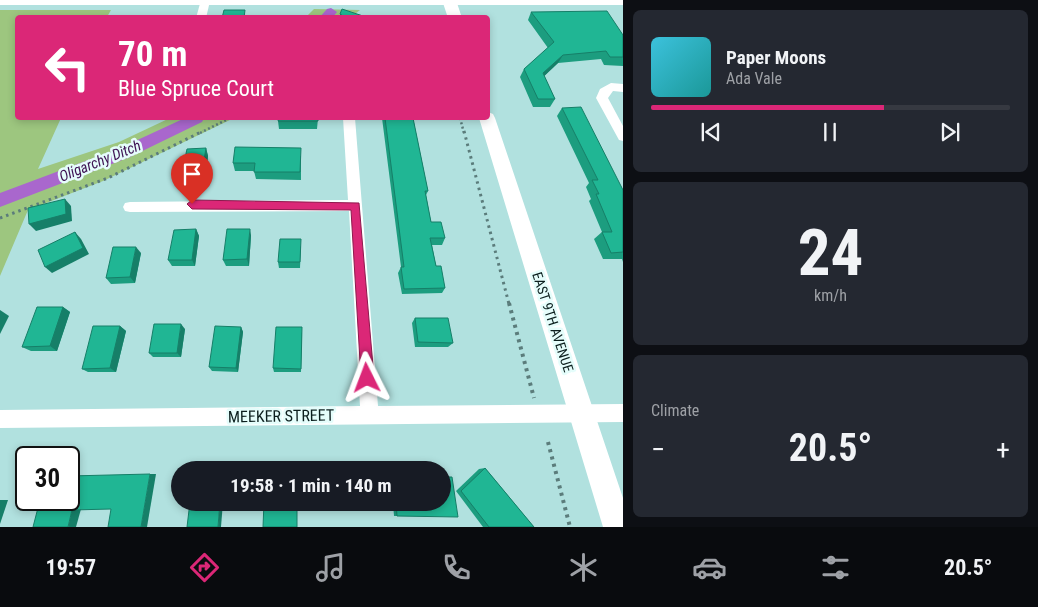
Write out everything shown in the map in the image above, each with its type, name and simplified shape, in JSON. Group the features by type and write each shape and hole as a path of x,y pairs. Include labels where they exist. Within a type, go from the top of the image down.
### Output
{"main road":[{"path":"450,1 454,15"},
{"name":"EAST 9TH AVENUE","path":"488,120 618,527"}],"street":[{"path":"0,1 623,1"},
{"path":"202,15 205,2"},
{"path":"623,88 611,88 604,92 602,98 623,137"},
{"path":"349,120 370,415"},
{"path":"130,207 192,204 356,206"},
{"name":"MEEKER STREET","path":"0,419 623,413"}],"path":[{"path":"0,218 108,178 226,120"},
{"path":"461,120 534,398"},
{"path":"548,442 570,527"}],"green space":[{"path":"314,9 360,10 354,15 308,15"},
{"path":"0,10 111,10 108,15 15,15 15,120 60,120 38,169 119,142 166,120 230,120 103,181 28,210 0,276"}],"building":[{"path":"342,9 360,15 342,15 340,14"},
{"path":"224,10 245,10 244,15 223,15"},
{"path":"607,11 623,35 623,57 610,57 606,51 563,55 543,73 555,99 538,99 524,69 554,42 531,12"},
{"path":"581,107 623,190 623,252 611,253 602,232 612,232 596,194 599,194 592,180 598,180 562,108"},
{"path":"278,120 318,120 318,121"},
{"path":"385,120 413,120 428,191 425,191 431,222 441,222 445,238 430,238 436,266 441,266 445,288 404,289 401,267 404,267"},
{"path":"235,147 301,148 300,172 254,172 255,163 233,163"},
{"path":"206,148 202,172 182,172 187,149"},
{"path":"65,199 66,214 29,224 28,208"},
{"path":"196,229 192,260 168,260 174,230"},
{"path":"227,229 250,229 247,259 223,260"},
{"path":"75,232 83,248 45,267 38,250"},
{"path":"280,239 301,239 300,262 278,262"},
{"path":"113,247 136,247 130,277 106,278"},
{"path":"37,307 63,307 50,346 22,347"},
{"path":"415,318 448,318 453,343 418,342"},
{"path":"154,324 181,324 177,353 149,353"},
{"path":"93,326 120,326 110,368 82,369"},
{"path":"215,326 241,327 236,368 209,367"},
{"path":"276,327 302,327 301,369 273,368"},
{"path":"485,468 534,527 489,527 461,491"},
{"path":"150,474 141,527 108,527 111,509 80,510 80,476"},
{"path":"452,477 458,517 397,516 397,511 451,511"},
{"path":"37,511 72,511 68,527 33,527"},
{"path":"189,511 219,511 218,527 187,527"},
{"path":"264,511 297,511 297,527 263,527"}],"waterway":[{"name":"Oligarchy Ditch","path":"328,15 331,12"},
{"name":"Oligarchy Ditch","path":"0,200 124,153 193,120"}],"route":[{"path":"192,204 356,206 367,378"}]}
